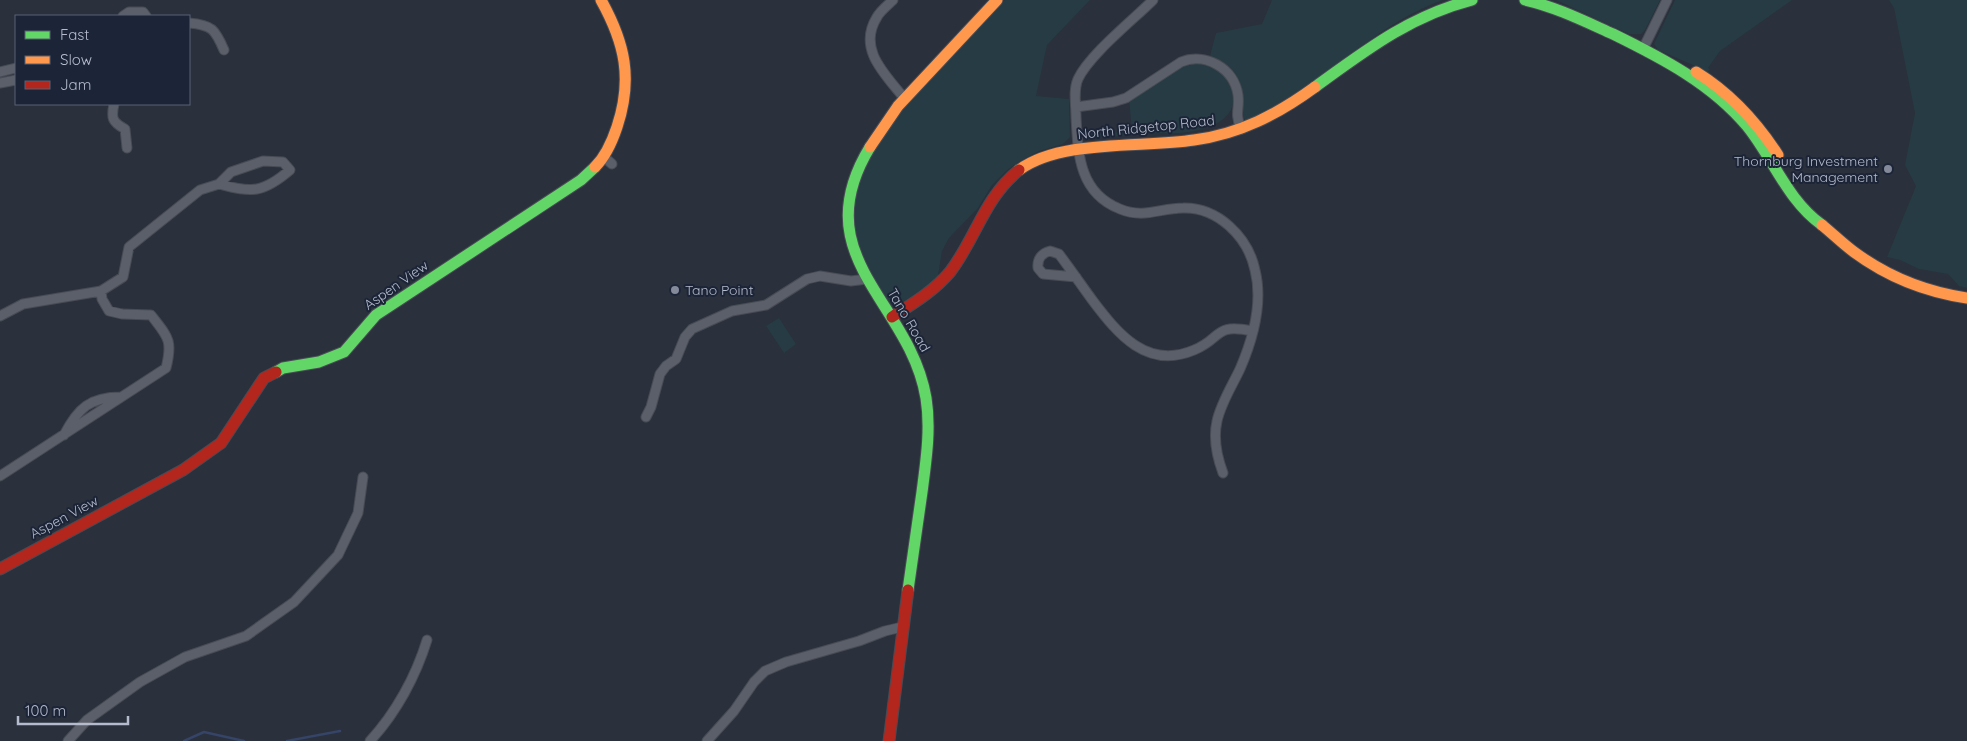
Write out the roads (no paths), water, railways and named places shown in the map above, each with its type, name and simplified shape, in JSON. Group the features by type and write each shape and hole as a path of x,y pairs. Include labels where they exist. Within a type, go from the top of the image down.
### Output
{"street":[{"name":"Aspen View","path":"0,569 183,470 221,443 264,378 282,368 318,362 344,352 376,315 581,180 608,160 622,112 626,77 622,47 617,30 601,0"},
{"path":"893,0 877,17 870,37 874,60 904,98"},
{"name":"Tano Road","path":"889,741 928,426 924,389 912,349 867,279 852,247 847,221 849,195 861,162 877,134 904,98 997,0"},
{"path":"1154,0 1089,62 1078,80 1076,108 1078,149 1081,167 1091,187 1103,199 1119,209 1145,214 1193,208 1213,215 1231,227 1250,255 1257,279 1259,302 1246,352 1217,421 1216,447 1223,473"},
{"name":"North Ridgetop Road","path":"892,317 926,295 944,278 961,255 987,203 1008,178 1026,165 1043,157 1064,151 1196,140 1241,129 1283,109 1415,19 1443,7 1472,0"},
{"path":"1525,0 1566,12 1670,63 1718,98 1738,117 1763,148 1801,207 1814,220 1854,251 1894,277 1938,293 1967,298"},
{"path":"1643,49 1667,0"},
{"path":"124,15 129,12 143,12 145,15"},
{"path":"190,24 207,25 217,33 224,50"},
{"path":"1076,108 1120,100 1136,92 1181,62 1187,59 1201,59 1218,65 1233,82 1238,95 1236,118 1241,129"},
{"path":"0,72 15,68"},
{"path":"0,83 15,80"},
{"path":"114,105 112,116 115,123 125,129 127,148"},
{"path":"0,316 23,304 101,291 123,277 129,247 200,190 219,184 231,172 263,161 283,162 290,170 277,181 261,189 245,191 219,184"},
{"path":"646,417 651,407 660,374 666,366 676,359 686,336 692,329 732,311 766,305 807,279 820,276 850,280 867,279"},
{"path":"1076,278 1113,327 1130,343 1145,351 1178,355 1199,348 1226,329 1237,328 1252,331"},
{"path":"0,476 166,368 171,350 162,330 150,315 122,314 110,311 102,299 101,291"},
{"path":"68,741 87,720 140,682 185,657 246,636 294,602 338,555 358,513 363,477"},
{"path":"707,741 729,717 749,688 764,671 786,662 902,627"},
{"path":"370,741 387,720 408,685 422,657 427,640"}],"waterway":[{"path":"287,741 340,731"},
{"path":"184,741 204,732 244,741"}],"place":[{"name":"Thornburg Investment Management","path":"1888,169"},
{"name":"Tano Point","path":"675,290"}]}
